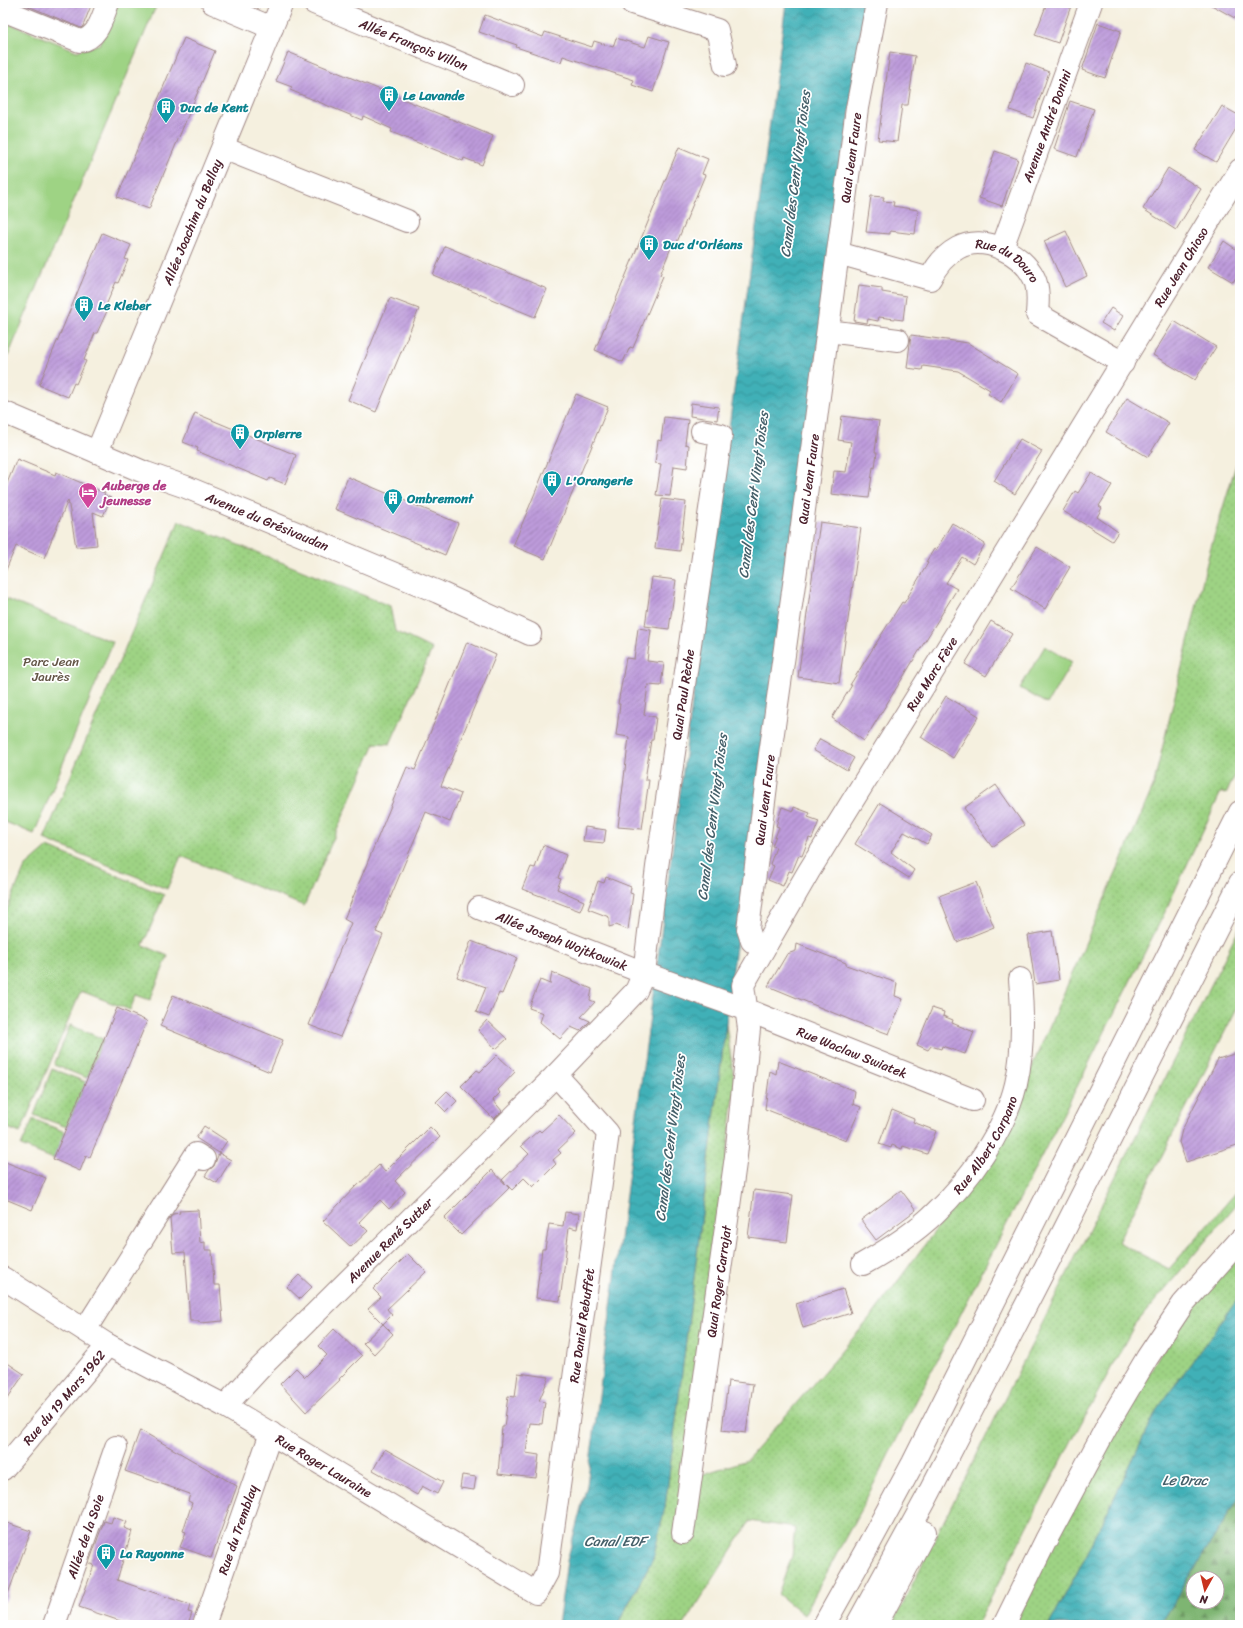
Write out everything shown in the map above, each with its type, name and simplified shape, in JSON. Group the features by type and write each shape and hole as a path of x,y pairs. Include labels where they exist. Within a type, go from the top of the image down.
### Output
{"main road":[{"path":"3,10 80,41 88,40 95,33 108,3"},
{"path":"213,3 272,28"},
{"name":"Allée Joachim du Bellay","path":"97,452 282,3"},
{"name":"Allée François Villon","path":"314,3 513,85"},
{"path":"632,3 657,7 717,30 725,65"},
{"name":"Quai Jean Faure","path":"763,950 752,941 748,929 770,754 857,108 877,3"},
{"name":"Avenue André Donini","path":"1002,248 1091,3"},
{"name":"Allée Joachim du Bellay","path":"223,148 407,221"},
{"name":"Rue Jean Chioso","path":"1123,363 1240,170"},
{"name":"Rue du Douro","path":"838,253 930,279 941,261 959,247 971,244 982,244 1002,248 1018,258 1028,268 1034,278 1037,290 1037,314 1123,363"},
{"path":"828,331 898,340"},
{"name":"Rue Marc Fève","path":"743,985 809,871 1123,363"},
{"name":"Avenue du Grésivaudan","path":"4,414 146,473 186,487 438,592 530,634"},
{"name":"Quai Paul Rèche","path":"648,975 657,867 721,435 702,431"},
{"path":"824,1625 916,1456 1240,812"},
{"path":"857,1625 930,1492 1240,883"},
{"name":"Allée Joseph Wojtkowiak","path":"480,908 648,975 743,1015"},
{"name":"Avenue René Sutter","path":"225,1406 261,1367 556,1075 636,991 648,975"},
{"name":"Rue Albert Carpano","path":"863,1264 907,1237 934,1214 962,1184 991,1143 1006,1114 1018,1072 1022,1044 1020,979"},
{"name":"Quai Roger Carrajat","path":"683,1533 736,1156 743,1015 743,985"},
{"name":"Rue Waclaw Swiatek","path":"743,1015 973,1100"},
{"name":"Rue Daniel Rebuffet","path":"536,1593 548,1573 608,1133 556,1075"},
{"path":"85,1330 196,1154 204,1159"},
{"path":"1004,1625 1050,1533 1112,1417 1147,1358 1183,1304 1240,1240"},
{"path":"876,1625 926,1531 1038,1309 1041,1276"},
{"name":"Rue Roger Lauraine","path":"3,1278 108,1345 225,1406 536,1593"},
{"name":"Rue du 19 Mars 1962","path":"3,1469 108,1345"},
{"name":"Rue du Tremblay","path":"204,1625 271,1433"},
{"name":"Allée de la Soie","path":"54,1625 116,1447"}],"green space":[{"path":"118,3 157,4 3,368 3,21 77,51 100,44"},
{"path":"1240,452 1240,765 1226,794 1221,792 1163,916 862,1507 804,1615 778,1594 792,1556 795,1528 750,1521 684,1625 618,1624 653,1558 665,1507 726,1025 735,1085 691,1478 747,1460 872,1316 951,1209 1027,1078 1153,787 1210,550"},
{"path":"179,521 390,606 395,631 432,649 390,744 375,743 304,906 181,856 167,889 44,839"},
{"name":"Parc Jean Jaurès","path":"3,598 113,642 34,834 3,821"},
{"path":"1045,646 1072,662 1047,704 1020,688"},
{"path":"48,847 164,895 143,945 168,956 150,1000 136,995 130,1010 81,991 20,1133 3,1126 3,918 25,867"},
{"path":"1240,927 1240,1002 1118,1242 1169,1269 1240,1188 1240,1200 1134,1326 1073,1438 977,1625 892,1625"},
{"path":"70,1025 103,1039 87,1078 54,1065"},
{"path":"52,1069 86,1082 67,1127 34,1115"},
{"path":"33,1119 65,1132 54,1159 21,1146"},
{"path":"1240,1251 1240,1296 1156,1411 1088,1552 1049,1625 1011,1625 1055,1538 1176,1326"},
{"path":"1240,1496 1240,1625 1159,1625 1185,1584 1185,1610 1225,1610 1225,1570 1194,1570"}],"water":[{"name":"Canal EDF","path":"786,3 865,3 731,984 665,1507 653,1558 617,1625 558,1625 567,1561 587,1485"},
{"name":"Le Drac","path":"1240,1296 1240,1496 1194,1570 1185,1570 1185,1584 1159,1625 1049,1625 1088,1552 1156,1411"}],"building":[{"path":"21,3 92,3 81,28"},
{"path":"1047,3 1072,3 1058,43 1035,35"},
{"path":"1208,3 1240,3 1240,21"},
{"path":"485,15 543,37 545,32 592,47 594,41 613,47 616,38 645,47 649,36 669,42 653,92 632,85 634,80 563,56 561,62 516,47 517,45 479,32"},
{"path":"1098,23 1121,31 1105,78 1082,70"},
{"name":"Duc de Kent","path":"184,38 215,51 149,209 117,197"},
{"name":"Le Lavande","path":"288,52 493,136 482,165 464,158 463,161 391,132 392,129 363,116 362,120 290,90 292,87 276,81"},
{"path":"890,52 915,56 908,105 902,105 897,142 878,140"},
{"path":"1026,63 1049,72 1033,118 1010,110"},
{"path":"1070,101 1094,109 1077,157 1054,149"},
{"path":"1222,106 1240,116 1240,122 1216,162 1195,150"},
{"name":"Duc d'Orléans","path":"679,147 708,159 702,174 705,175 675,247 672,245 660,275 663,276 633,348 630,347 623,362 595,350"},
{"path":"995,151 1018,159 1002,206 979,198"},
{"path":"1168,168 1201,189 1176,230 1143,209"},
{"path":"871,196 884,197 883,201 894,202 893,206 918,210 915,234 890,231 890,234 866,232"},
{"path":"1066,231 1087,276 1065,287 1044,241"},
{"name":"Le Kleber","path":"102,233 131,245 125,259 128,260 118,283 116,282 104,310 107,311 97,333 95,333 84,360 86,361 76,384 74,383 68,397 39,385"},
{"path":"1224,241 1240,252 1240,271 1233,282 1208,267"},
{"path":"445,246 547,289 535,317 433,275"},
{"path":"859,285 882,288 882,292 906,296 903,320 879,317 878,321 868,319 867,323 854,321"},
{"path":"390,298 419,309 376,412 348,400"},
{"path":"1111,308 1123,316 1114,331 1101,323"},
{"path":"1174,321 1216,347 1195,380 1153,355"},
{"path":"911,335 968,343 1018,374 1001,402 988,394 990,390 958,371 923,366 922,370 907,368"},
{"name":"L'Orangerie","path":"576,394 608,407 545,559 513,546"},
{"path":"1127,398 1169,423 1148,457 1106,432"},
{"path":"691,403 719,407 717,420 690,416"},
{"name":"Orpierre","path":"195,413 296,455 285,484 270,478 268,481 197,451 198,448 183,442"},
{"path":"842,416 879,421 875,452 877,452 875,468 873,467 869,498 831,494 834,471 846,472 851,442 838,440"},
{"path":"664,417 688,420 685,444 689,445 687,468 674,466 670,496 656,495 661,464 655,463 658,440 661,441"},
{"path":"1020,439 1042,451 1015,494 994,481"},
{"name":"Auberge de jeunesse","path":"17,459 55,475 56,472 105,493 104,495 111,498 103,516 93,512 97,545 76,547 68,500 44,558 16,546 3,577 3,493"},
{"path":"1091,473 1112,485 1099,506 1102,508 1097,517 1118,532 1112,541 1063,511 1075,491 1078,493"},
{"name":"Ombremont","path":"348,477 458,523 445,555 335,509"},
{"path":"662,499 686,502 680,551 655,548"},
{"path":"820,522 861,528 839,683 798,677"},
{"path":"952,523 985,544 973,564 962,557 946,583 957,589 864,741 832,718 852,685 850,685 902,602 904,603 928,563 926,562 934,549 936,550"},
{"path":"1037,547 1070,567 1045,609 1011,588"},
{"path":"652,577 676,580 669,629 645,626"},
{"path":"991,621 1012,634 986,676 965,664"},
{"path":"638,628 651,630 647,661 664,663 661,686 648,685 644,715 656,717 645,780 649,780 642,829 618,827 629,737 616,735 620,704 618,704 626,658 634,659"},
{"path":"467,642 496,655 441,786 461,794 450,822 426,812 376,932 383,935 340,1037 309,1025 351,923 344,919 407,767 415,770"},
{"path":"946,696 979,716 953,758 921,737"},
{"path":"820,739 854,758 847,770 813,750"},
{"path":"996,785 1024,825 992,847 964,808"},
{"path":"880,803 932,835 927,844 904,832 891,852 914,870 909,878 855,844"},
{"path":"782,807 793,811 794,807 810,813 808,817 819,821 812,839 809,838 802,856 799,855 792,872 789,871 783,886 768,880 774,866 770,864 776,847 772,846 779,827 776,826"},
{"path":"585,827 606,830 604,843 583,841"},
{"path":"543,845 566,855 558,878 561,879 557,889 584,901 580,911 522,889 531,867 535,868"},
{"path":"606,877 631,887 630,893 633,894 628,930 616,925 609,927 609,917 588,909 598,881 604,883"},
{"path":"976,882 994,927 957,942 939,896"},
{"path":"1052,931 1059,980 1035,984 1028,935"},
{"path":"471,941 517,958 502,994 499,993 489,1017 476,1012 486,987 457,977"},
{"path":"797,944 846,963 846,965 897,983 895,996 903,999 889,1034 768,986 787,954 796,951"},
{"path":"552,972 592,989 590,1000 595,1002 581,1017 590,1021 580,1031 571,1027 560,1039 540,1022 543,1013 529,1008 540,980 550,984"},
{"path":"173,995 283,1040 270,1072 160,1026"},
{"path":"117,1008 147,1021 90,1157 86,1156 80,1171 53,1159"},
{"path":"932,1008 944,1012 943,1016 953,1020 952,1023 974,1032 965,1054 942,1046 941,1049 931,1046 928,1050 917,1045"},
{"path":"487,1020 507,1039 496,1049 478,1030"},
{"path":"1240,1052 1240,1144 1186,1162 1179,1142 1182,1130 1218,1059"},
{"path":"497,1055 515,1072 498,1090 500,1093 493,1100 502,1111 494,1119 461,1086 477,1070 480,1072"},
{"path":"778,1061 855,1091 853,1104 861,1107 846,1141 765,1109 770,1071 776,1074"},
{"path":"447,1091 457,1101 446,1112 436,1102"},
{"path":"892,1110 914,1119 913,1122 936,1131 927,1154 903,1146 902,1149 892,1145 891,1148 879,1144"},
{"path":"559,1115 576,1133 558,1150 561,1153 553,1160 556,1164 533,1187 524,1178 512,1190 502,1180 529,1154 521,1146 539,1130 541,1132"},
{"path":"204,1126 227,1141 219,1153 196,1138"},
{"path":"430,1127 440,1137 395,1181 405,1192 389,1209 380,1200 359,1222 368,1231 351,1247 323,1221 356,1186 379,1165 385,1172"},
{"path":"219,1153 231,1160 217,1183 205,1176 214,1166"},
{"path":"3,1161 46,1178 32,1210 3,1198"},
{"path":"492,1170 509,1188 461,1235 444,1218"},
{"path":"754,1190 793,1195 787,1242 748,1237"},
{"path":"901,1190 916,1210 876,1240 861,1220"},
{"path":"198,1210 200,1243 205,1242 205,1250 212,1250 214,1285 220,1285 223,1321 200,1323 199,1321 190,1321 185,1252 173,1253 170,1218 173,1214 180,1213 179,1211"},
{"path":"565,1212 579,1214 577,1229 569,1227 560,1301 536,1298 542,1249 545,1249 549,1224 563,1226"},
{"path":"408,1254 426,1272 387,1309 392,1315 383,1324 368,1309 381,1297 373,1289"},
{"path":"299,1275 312,1287 300,1299 287,1287"},
{"path":"843,1289 851,1313 803,1328 796,1304"},
{"path":"383,1324 393,1334 374,1354 363,1343"},
{"path":"334,1329 362,1356 339,1379 340,1380 306,1412 280,1384 296,1368 305,1377 327,1355 318,1346"},
{"path":"3,1360 24,1374 3,1405"},
{"path":"518,1373 549,1377 539,1401 545,1402 542,1424 530,1423 526,1453 539,1455 536,1478 498,1474 502,1427 504,1427 508,1396 515,1397"},
{"path":"728,1381 753,1384 746,1433 722,1430"},
{"path":"140,1430 237,1486 211,1558 180,1547 186,1532 183,1531 192,1503 188,1501 190,1494 125,1471"},
{"path":"385,1449 443,1482 437,1494 422,1486 417,1495 373,1470"},
{"path":"462,1475 476,1477 474,1490 460,1488"},
{"name":"La Rayonne","path":"113,1517 127,1522 124,1528 132,1531 117,1580 190,1605 188,1612 192,1613 188,1625 132,1625 79,1607 94,1565 89,1563 104,1521 111,1523"},
{"path":"7,1523 31,1531 5,1602 3,1602 3,1534"}],"place":[{"name":"Le Lavande","path":"389,112"},
{"name":"Duc de Kent","path":"166,124"},
{"name":"Duc d'Orléans","path":"649,261"},
{"name":"Le Kleber","path":"84,322"},
{"name":"Orpierre","path":"240,450"},
{"name":"L'Orangerie","path":"552,497"},
{"name":"Auberge de jeunesse","path":"88,509"},
{"name":"Ombremont","path":"393,515"},
{"name":"La Rayonne","path":"106,1570"}],"water label":[{"name":"Canal des Cent Vingt Toises","path":"795,174"},
{"name":"Canal des Cent Vingt Toises","path":"753,495"},
{"name":"Canal des Cent Vingt Toises","path":"712,817"},
{"name":"Canal des Cent Vingt Toises","path":"670,1138"}]}
